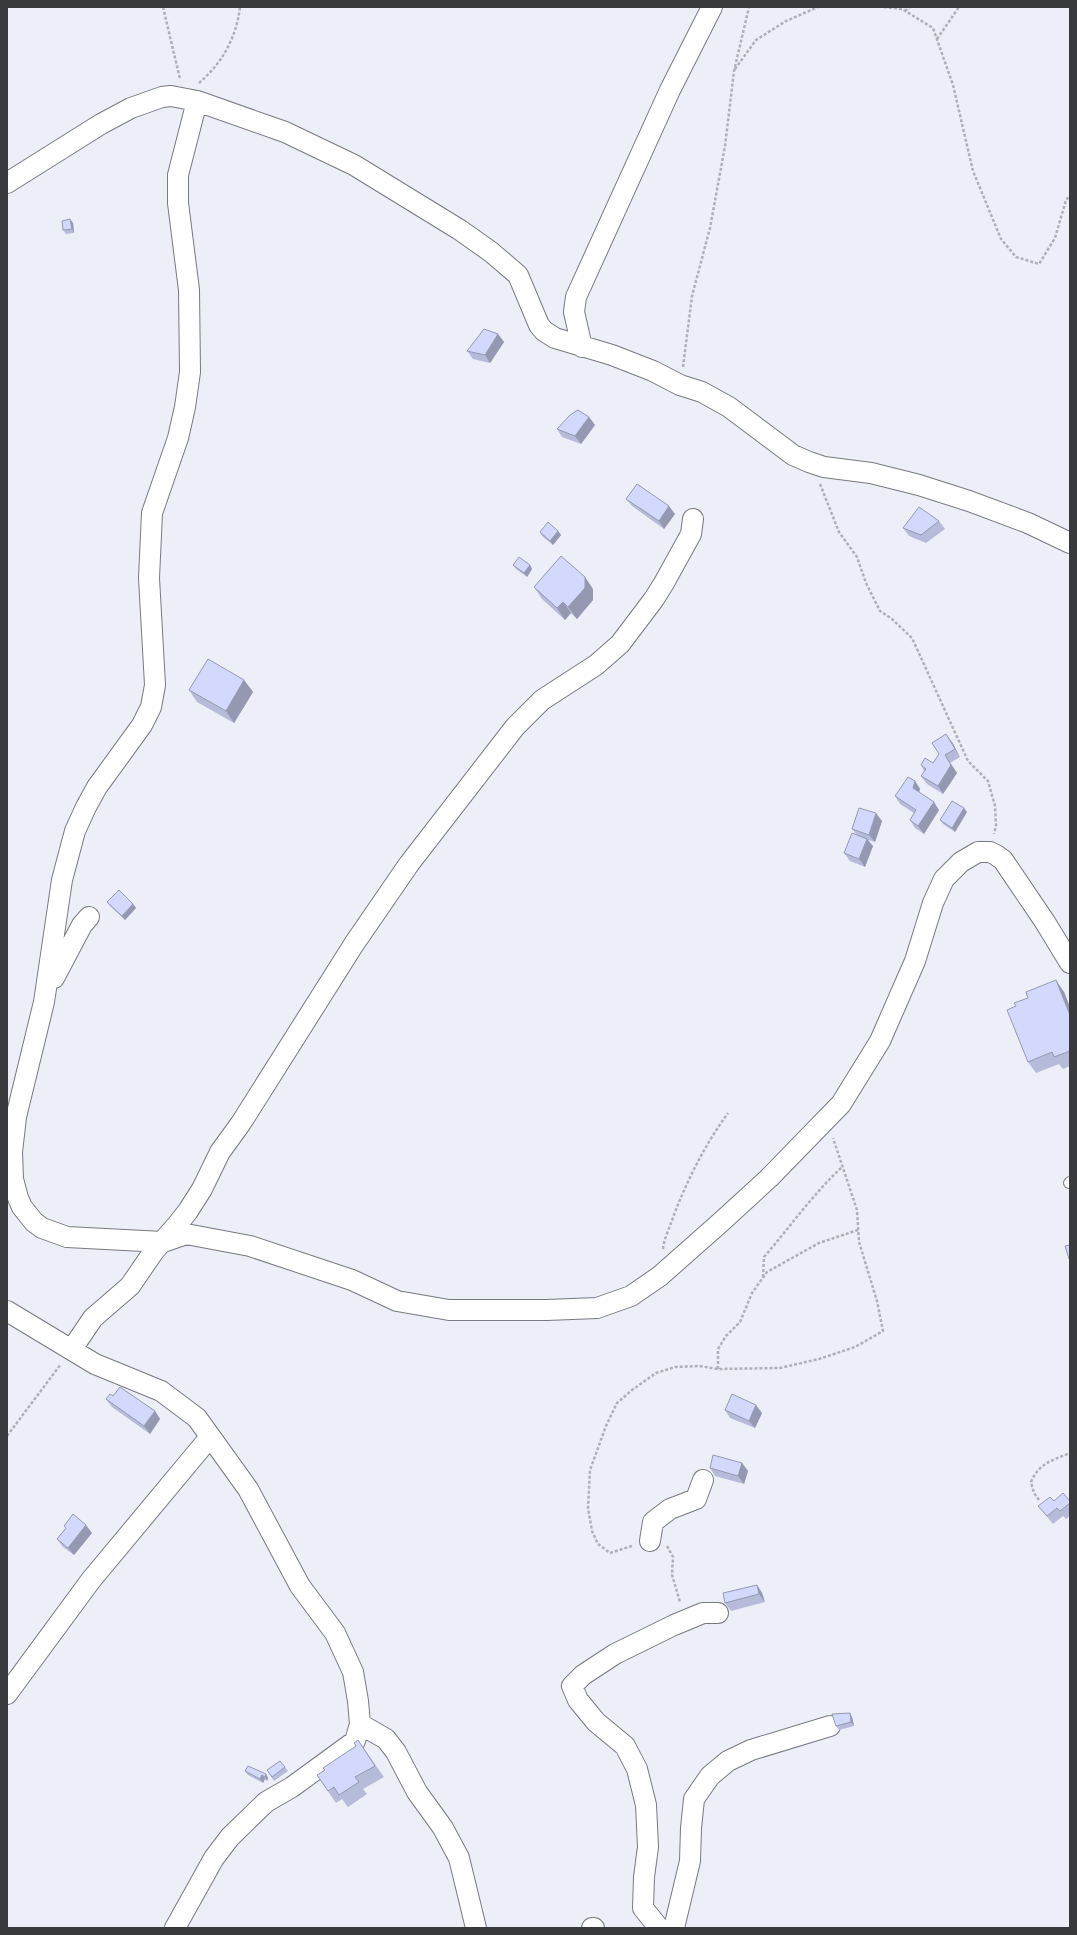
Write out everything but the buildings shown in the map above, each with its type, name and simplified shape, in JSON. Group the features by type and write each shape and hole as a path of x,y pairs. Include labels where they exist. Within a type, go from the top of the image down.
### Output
{"street":[{"path":"582,347 574,312 576,297 670,90 712,7"},
{"path":"7,183 101,124 131,108 162,97 190,99 285,132 354,165 460,230 491,252 518,275 539,325 544,331 555,338 612,355 652,371 680,385 702,392 729,407 793,454 809,462 824,467 871,473 919,485 1006,515 1070,543"},
{"path":"190,99 178,175 178,202 188,290 190,372 185,407 178,438 152,513 149,578 155,685 151,707 142,725 97,787 75,831 62,880 44,1002 12,1119 13,1179 22,1207 34,1222 42,1228 67,1237 163,1242 186,1234 250,1246 352,1280 398,1301 449,1310 546,1310 597,1308 631,1296 660,1276 769,1178 842,1104 880,1041 916,961 933,903 944,880 954,868 969,856 978,852 990,852 1002,860 1046,922 1070,963"},
{"path":"72,1349 93,1318 130,1286 154,1251 177,1225 202,1189 220,1152 241,1123 354,944 409,864 515,727 542,700 607,657 620,644 654,599 664,583 691,534 693,519"},
{"path":"44,1002 64,957 82,925 89,917"},
{"path":"7,1311 95,1364 160,1390 197,1418 248,1489 270,1527 300,1586 335,1633 353,1672 360,1724 355,1742 292,1787 266,1802 230,1837 214,1858 175,1928"},
{"path":"7,1694 91,1580 210,1436"},
{"path":"650,1540 653,1522 670,1510 696,1499 703,1480"},
{"path":"659,1928 643,1908 644,1877 648,1847 646,1805 637,1769 625,1746 596,1722 578,1700 572,1686 583,1675 615,1654 689,1618 703,1613 718,1613"},
{"path":"360,1724 386,1739 396,1752 417,1792 443,1828 459,1858 476,1928"},
{"path":"674,1928 690,1861 694,1799 710,1776 728,1761 751,1750 830,1726"}],"path":[{"path":"163,7 178,72 190,99 227,51 234,33 240,7"},
{"path":"680,385 692,296 710,228 726,146 734,71 749,7"},
{"path":"734,71 756,40 786,21 818,7"},
{"path":"884,7 905,11 933,28 953,85 973,171 1001,239 1016,257 1039,264 1055,238 1066,200 1070,196"},
{"path":"905,11 910,7"},
{"path":"937,39 959,7"},
{"path":"809,462 838,532 857,557 866,583 880,611 892,619 912,638 968,761 988,781 995,806 996,826 990,852"},
{"path":"660,1276 663,1245 677,1207 714,1132 728,1113"},
{"path":"689,1618 678,1599 672,1575 673,1557 666,1544 650,1540 610,1553 598,1544 592,1531 588,1508 590,1470 616,1403 656,1374 675,1367 699,1366 718,1369 786,1367 819,1359 855,1346 883,1331 877,1301 859,1242 857,1210 831,1134 822,1123"},
{"path":"763,1278 764,1257 790,1227 824,1183 842,1167"},
{"path":"718,1369 718,1349 726,1336 740,1322 752,1293 767,1272 819,1243 858,1230"},
{"path":"7,1436 72,1349"},
{"path":"1039,1500 1034,1493 1030,1482 1036,1471 1051,1461 1070,1453"}]}
